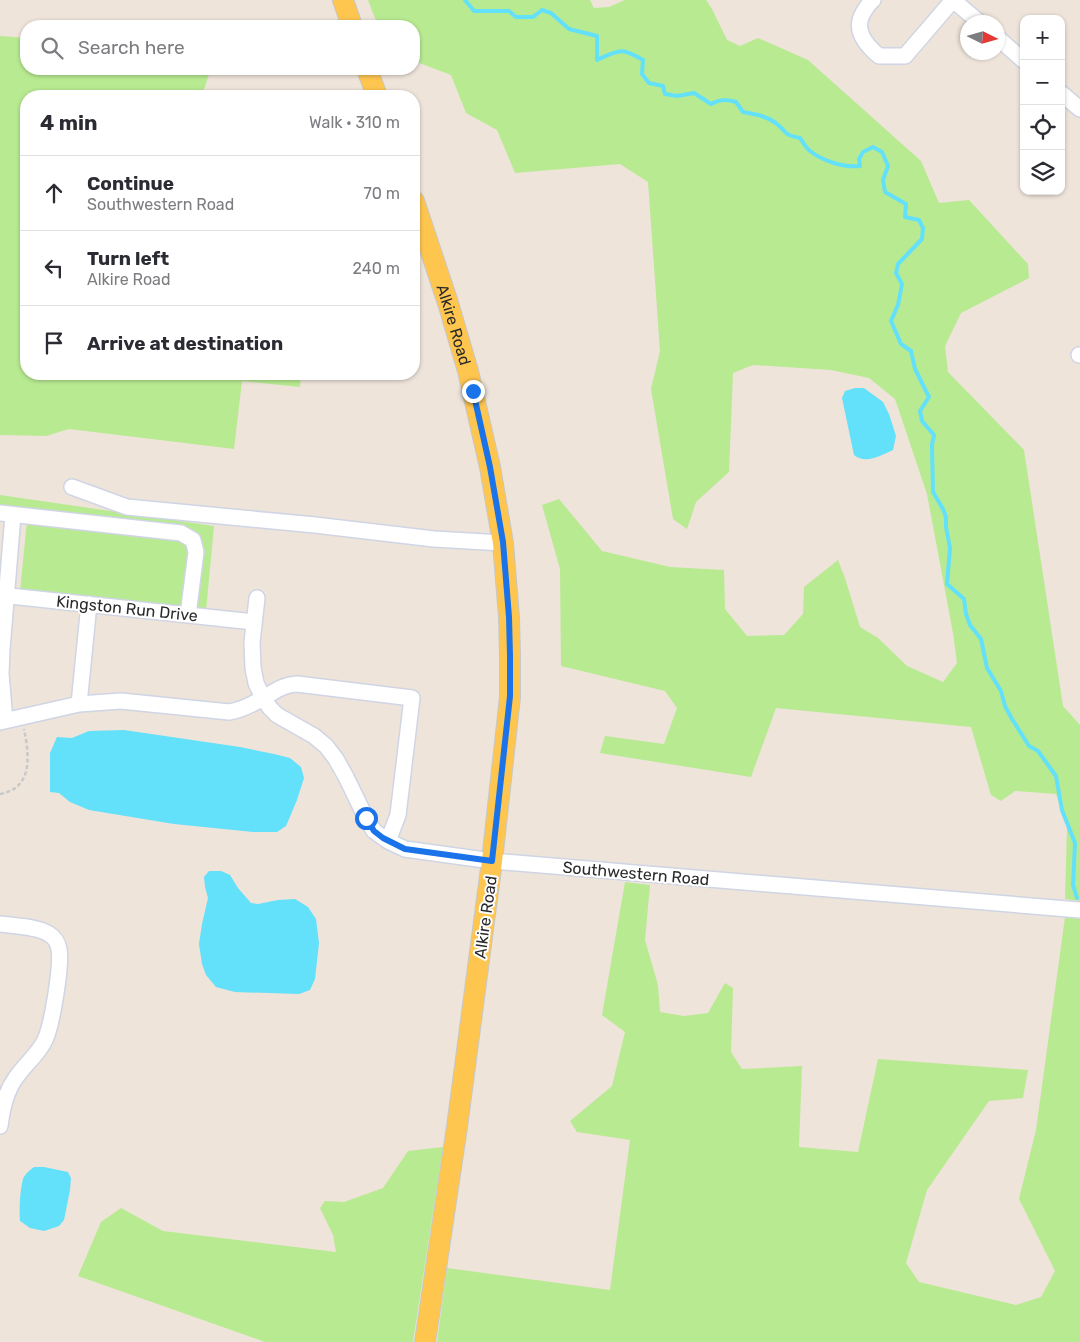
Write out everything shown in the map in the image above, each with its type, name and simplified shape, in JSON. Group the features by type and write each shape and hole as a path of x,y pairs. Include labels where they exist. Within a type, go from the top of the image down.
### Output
{"main road":[{"path":"343,0 350,20"},
{"path":"369,75 375,90"},
{"name":"Alkire Road","path":"420,219 468,371 490,467 503,542 509,617 510,682 492,861 458,1127 425,1342"}],"street":[{"path":"873,0 860,19 860,34 867,46 879,56 905,56 953,0 971,15"},
{"path":"1005,44 1023,60"},
{"path":"1065,96 1080,109"},
{"path":"72,487 127,507 434,538 503,542"},
{"path":"188,614 196,552 193,540 181,533 7,514 1,674 3,722 80,704 121,701 229,712 264,698 280,687 289,684 412,698 398,815 388,841"},
{"name":"Kingston Run Drive","path":"3,596 254,622"},
{"name":"Southwestern Road","path":"257,598 252,642 252,668 256,683 264,698 277,715 314,736 326,746 336,759 374,831 388,841 405,849 492,861 1080,910"},
{"path":"80,704 89,604"},
{"path":"0,924 41,930 48,933 54,938 60,951 60,963 50,1028 44,1042 33,1058 14,1079 1,1111 0,1126"}],"path":[{"path":"0,794 17,788 26,772 28,751 22,717"}],"green space":[{"path":"368,0 590,0 594,8 609,7 625,0 706,0 727,40 740,46 758,38 808,60 921,161 939,203 969,200 1028,264 1029,278 961,313 945,346 948,372 1024,450 1063,706 1080,725 1080,901 1065,899 1067,828 1056,794 1015,791 1001,801 991,795 971,727 776,708 751,777 600,753 605,736 664,744 677,708 665,691 561,666 560,569 542,505 559,499 602,551 670,567 724,570 725,609 747,636 784,635 803,614 804,587 838,560 860,627 878,638 907,666 943,682 957,663 927,494 895,399 869,378 831,370 753,365 733,373 729,472 696,502 687,529 673,519 651,389 660,351 648,182 620,164 515,173 497,130 466,113 451,75 420,63 420,20 376,20"},
{"path":"0,36 20,38 20,75 209,75 204,90 20,90 20,380 301,380 300,387 242,381 234,449 69,429 46,436 0,435"},
{"path":"0,495 214,526 206,611 20,591 28,511 0,508"},
{"path":"625,882 650,885 645,940 658,985 660,1012 684,1016 708,1013 725,983 733,988 731,1052 742,1069 802,1066 799,1147 858,1152 878,1059 1028,1070 1023,1098 989,1101 927,1190 906,1263 919,1282 1016,1305 1041,1297 1055,1271 1019,1199 1036,1130 1065,917 1080,919 1080,1342 437,1342 447,1268 610,1290 630,1140 577,1132 570,1121 612,1086 625,1032 602,1015"},
{"path":"443,1147 413,1342 265,1342 78,1276 101,1222 121,1208 163,1231 336,1252 333,1235 320,1208 325,1201 344,1202 383,1188 408,1151"}],"water":[{"path":"864,388 883,402 896,436 893,450 868,459 859,458 854,455 842,398 845,391"},
{"path":"124,730 240,747 290,758 301,767 304,778 286,826 277,832 253,832 174,824 89,810 70,802 59,793 50,792 50,753 57,737 72,738 89,731"},
{"path":"209,871 221,871 230,875 251,903 258,904 295,899 308,907 316,919 319,943 315,979 310,990 299,994 235,992 216,987 206,975 199,944 208,898 204,877"},
{"path":"34,1167 68,1172 71,1178 64,1220 59,1226 44,1231 30,1228 20,1221 23,1179"}],"waterway":[{"path":"465,0 474,11 509,11 516,17 533,17 542,10 551,13 569,29 597,36 597,60 615,52 630,53 643,60 642,74 649,83 663,86 665,94 677,96 694,93 711,104 724,100 736,102 743,112 769,119 788,134 800,138 810,151 827,161 847,166 860,166 859,159 863,152 873,147 882,152 888,166 883,180 885,192 906,204 905,217 919,220 923,228 922,239 898,264 896,273 902,284 898,305 891,321 901,344 911,351 915,369 929,397 920,411 922,421 934,435 932,445 933,492 946,517 950,548 947,584 964,599 970,625 981,639 987,668 1001,691 1005,706 1012,719 1029,746 1038,751 1056,776 1062,810 1075,843 1073,885 1077,898"}],"route":[{"path":"366,818 374,831 383,838 405,849 492,861 510,696 509,617 503,542 490,467 473,391"}]}
